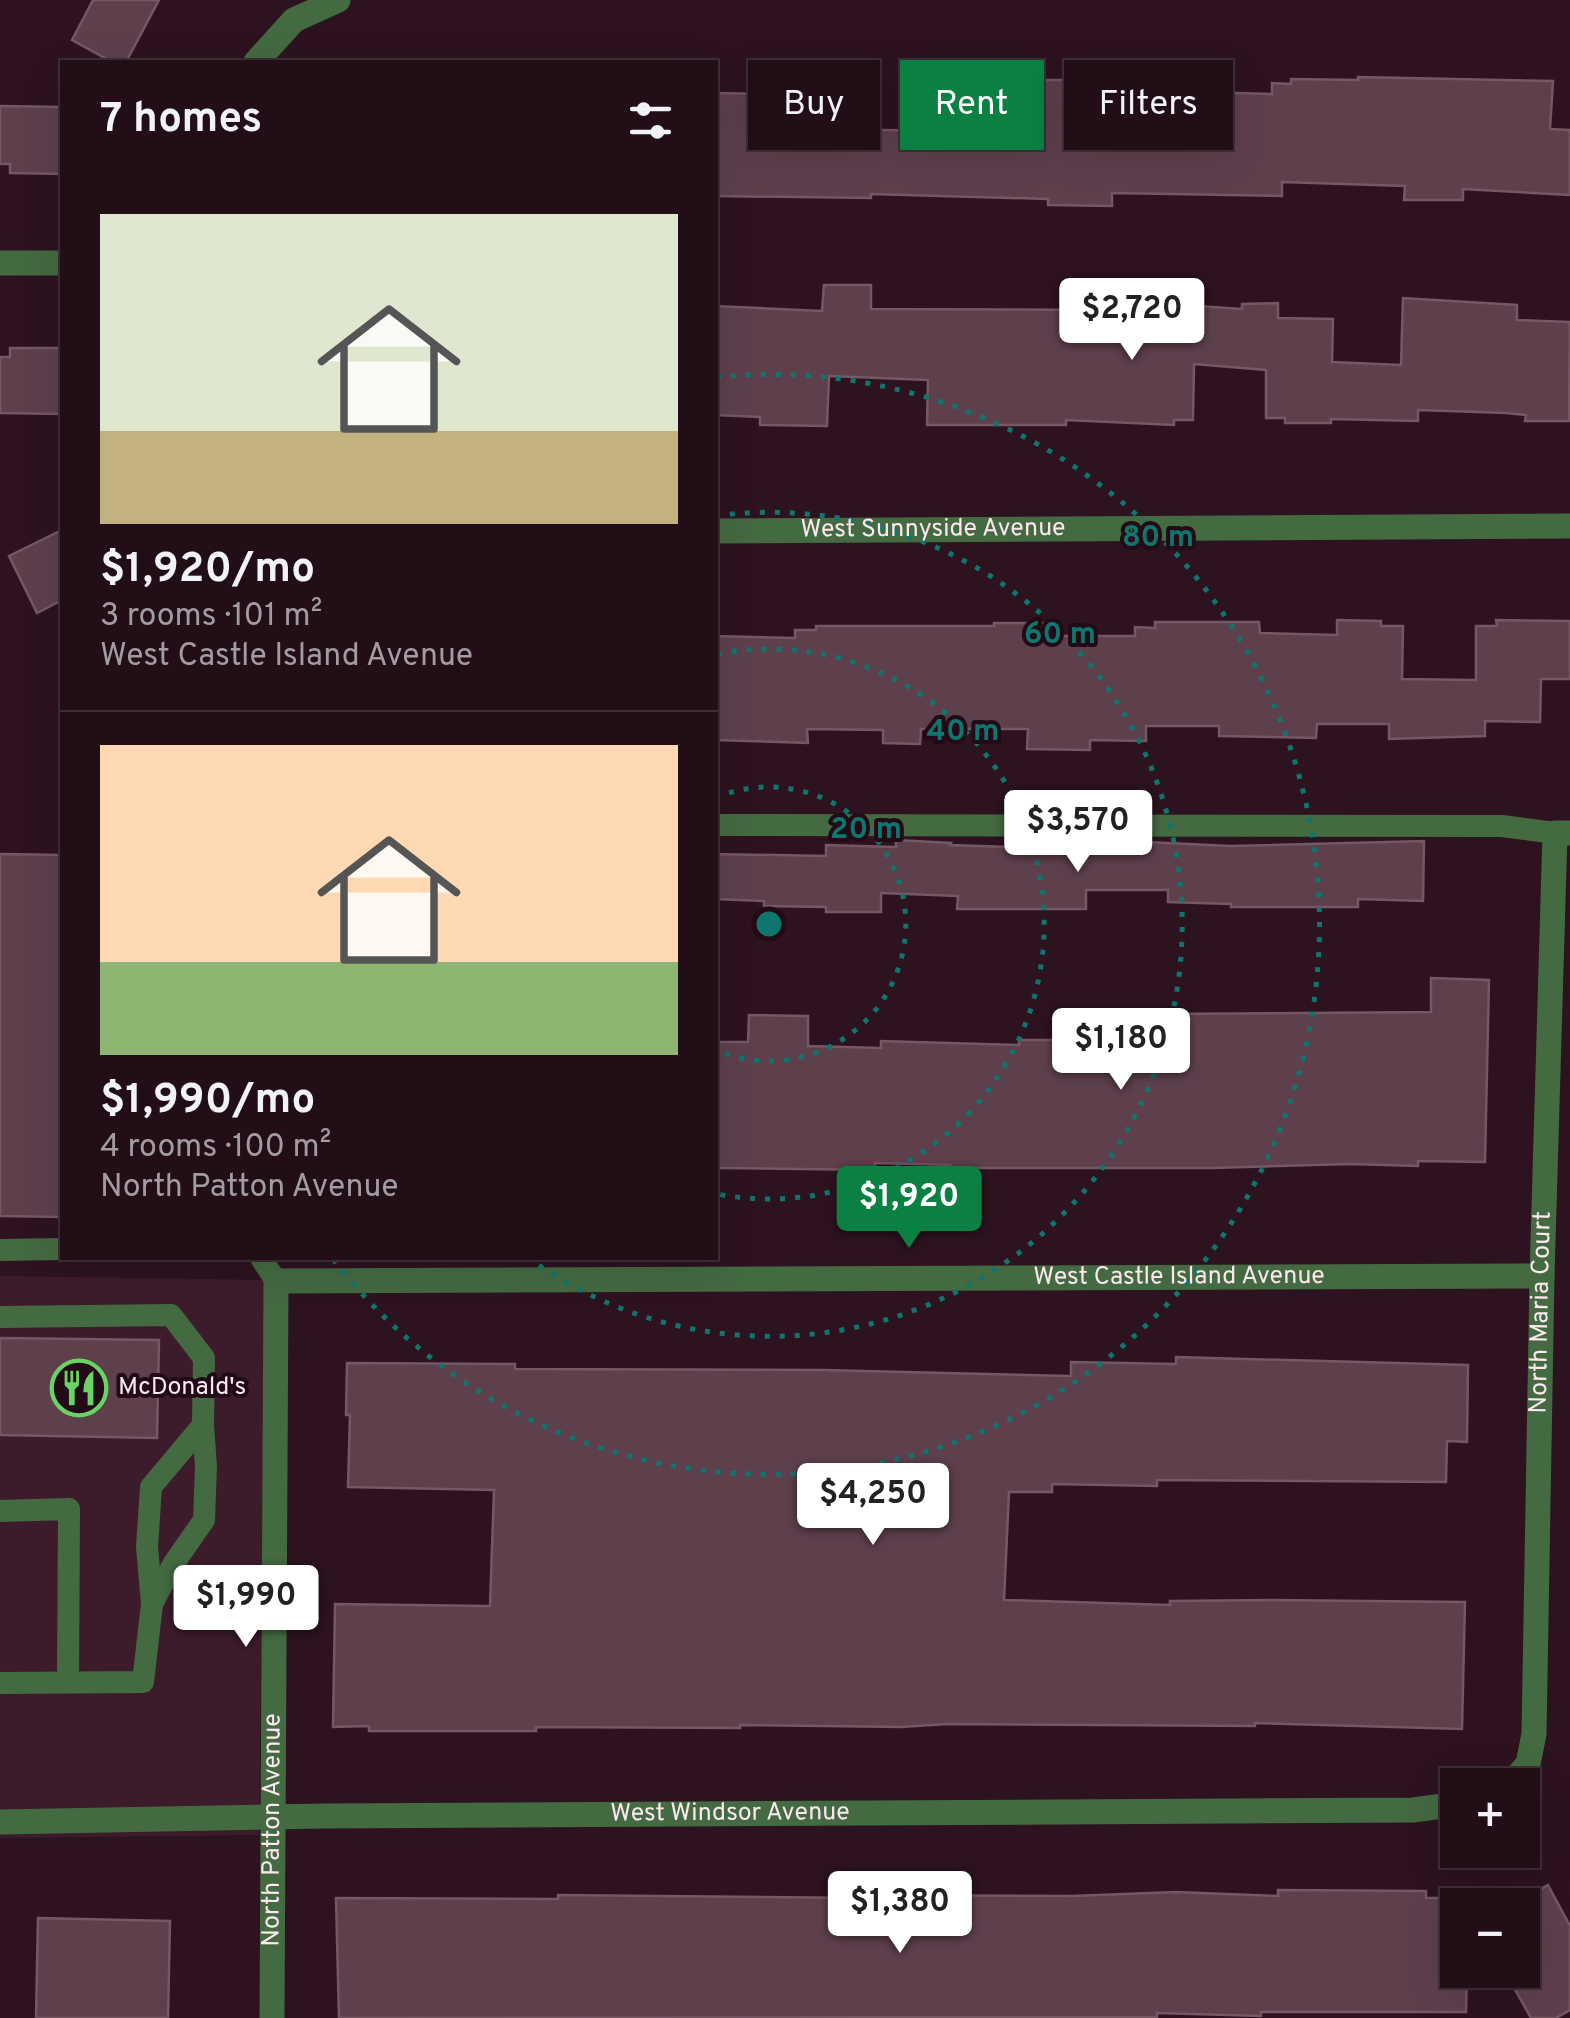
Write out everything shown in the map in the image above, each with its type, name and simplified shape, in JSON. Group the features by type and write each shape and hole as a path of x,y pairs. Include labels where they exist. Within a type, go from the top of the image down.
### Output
{"street":[{"path":"258,60 294,20 338,0"},
{"path":"0,262 60,263"},
{"name":"West Sunnyside Avenue","path":"718,532 1570,526"},
{"name":"North Maria Court","path":"1525,1768 1534,1734 1542,1276 1562,833"},
{"name":"West Castle Island Avenue","path":"276,1281 1542,1276"},
{"name":"North Patton Avenue","path":"272,2018 276,1281"},
{"name":"West Windsor Avenue","path":"0,1822 1394,1810 1440,1806"}],"lane":[{"path":"718,825 1502,826 1562,833"},
{"path":"0,1250 60,1249"},
{"path":"262,1260 276,1281"},
{"path":"0,1317 171,1315 204,1358 204,1520 152,1604"},
{"path":"0,1683 143,1682 152,1604 147,1547 151,1487 203,1425"},
{"path":"0,1511 70,1509 68,1682"}],"shaded area":[{"path":"0,1276 265,1280 259,1835 0,1838"}],"building":[{"path":"93,0 159,0 127,60 108,60 72,40"},
{"path":"1291,79 1553,81 1550,129 1570,130 1570,195 1463,189 1463,200 1404,200 1405,186 1282,182 1282,196 1112,193 1112,206 1048,205 1048,199 871,194 871,198 718,196 718,93 748,94 748,150 880,150 880,130 900,130 900,150 1044,150 1044,80 1064,80 1064,150 1233,150 1233,93 1272,94 1272,83 1291,84"},
{"path":"0,106 60,107 60,174 10,173 10,164 0,164"},
{"path":"824,285 871,285 871,309 1110,310 1110,319 1182,322 1183,305 1242,309 1242,304 1278,303 1278,318 1333,319 1332,362 1401,365 1403,298 1517,305 1517,320 1570,322 1569,421 1525,421 1526,415 1506,413 1418,410 1418,421 1331,419 1331,423 1285,423 1285,418 1266,418 1266,370 1194,364 1193,420 1174,420 1174,425 1066,420 1066,425 927,425 928,380 829,376 827,426 760,425 760,417 718,415 718,306 822,311"},
{"path":"10,348 60,348 60,414 0,413 0,357 10,357"},
{"path":"60,531 60,601 37,613 9,556"},
{"path":"1337,620 1403,626 1402,679 1476,680 1476,626 1497,626 1496,620 1570,621 1570,679 1541,679 1540,722 1485,721 1485,736 1389,739 1389,724 1317,724 1316,738 1219,736 1219,726 1146,726 1146,741 1090,740 1090,750 1027,749 1028,729 921,729 920,744 883,743 883,730 807,729 808,743 718,740 718,636 795,638 795,630 816,630 816,626 994,623 1050,623 1050,636 1135,636 1135,627 1155,628 1155,622 1259,622 1260,633 1337,635"},
{"path":"896,840 1105,850 1105,840 1231,846 1424,841 1423,901 1358,899 1358,907 1231,907 1168,902 1168,890 1086,890 1086,909 957,909 958,896 881,893 881,912 826,912 826,907 764,906 764,901 718,899 718,854 826,856 826,845 896,847"},
{"path":"0,854 60,855 60,1217 0,1216"},
{"path":"1431,978 1489,980 1485,1162 1213,1168 949,1168 950,1165 875,1163 875,1170 718,1168 718,1042 748,1042 749,1015 808,1016 808,1046 881,1048 881,1041 1019,1045 1019,1040 1089,1040 1089,1011 1431,1012"},
{"name":"McDonald's","path":"0,1338 159,1340 157,1438 0,1435"},
{"path":"1176,1357 1468,1365 1467,1442 1447,1441 1446,1482 1157,1480 1157,1486 1052,1484 1052,1492 1009,1492 1004,1600 1170,1605 1170,1601 1465,1602 1462,1729 1255,1723 536,1727 536,1731 369,1731 369,1726 333,1727 335,1604 490,1606 494,1490 348,1487 347,1363 1071,1376 1071,1362 1176,1364"},
{"path":"1548,1885 1570,1926 1570,2010 1556,2018 1531,2018 1514,1988 1540,1988 1540,1889"},
{"path":"1278,1890 1426,1891 1426,1898 1440,1898 1440,1988 1467,1988 1466,2012 1261,2012 1261,2016 1157,2013 1157,2017 339,2018 336,1898 866,1898 1176,1892 1278,1896"},
{"path":"38,1918 170,1921 168,2018 36,2018"}],"place":[{"name":"McDonald's","path":"79,1388"}]}
